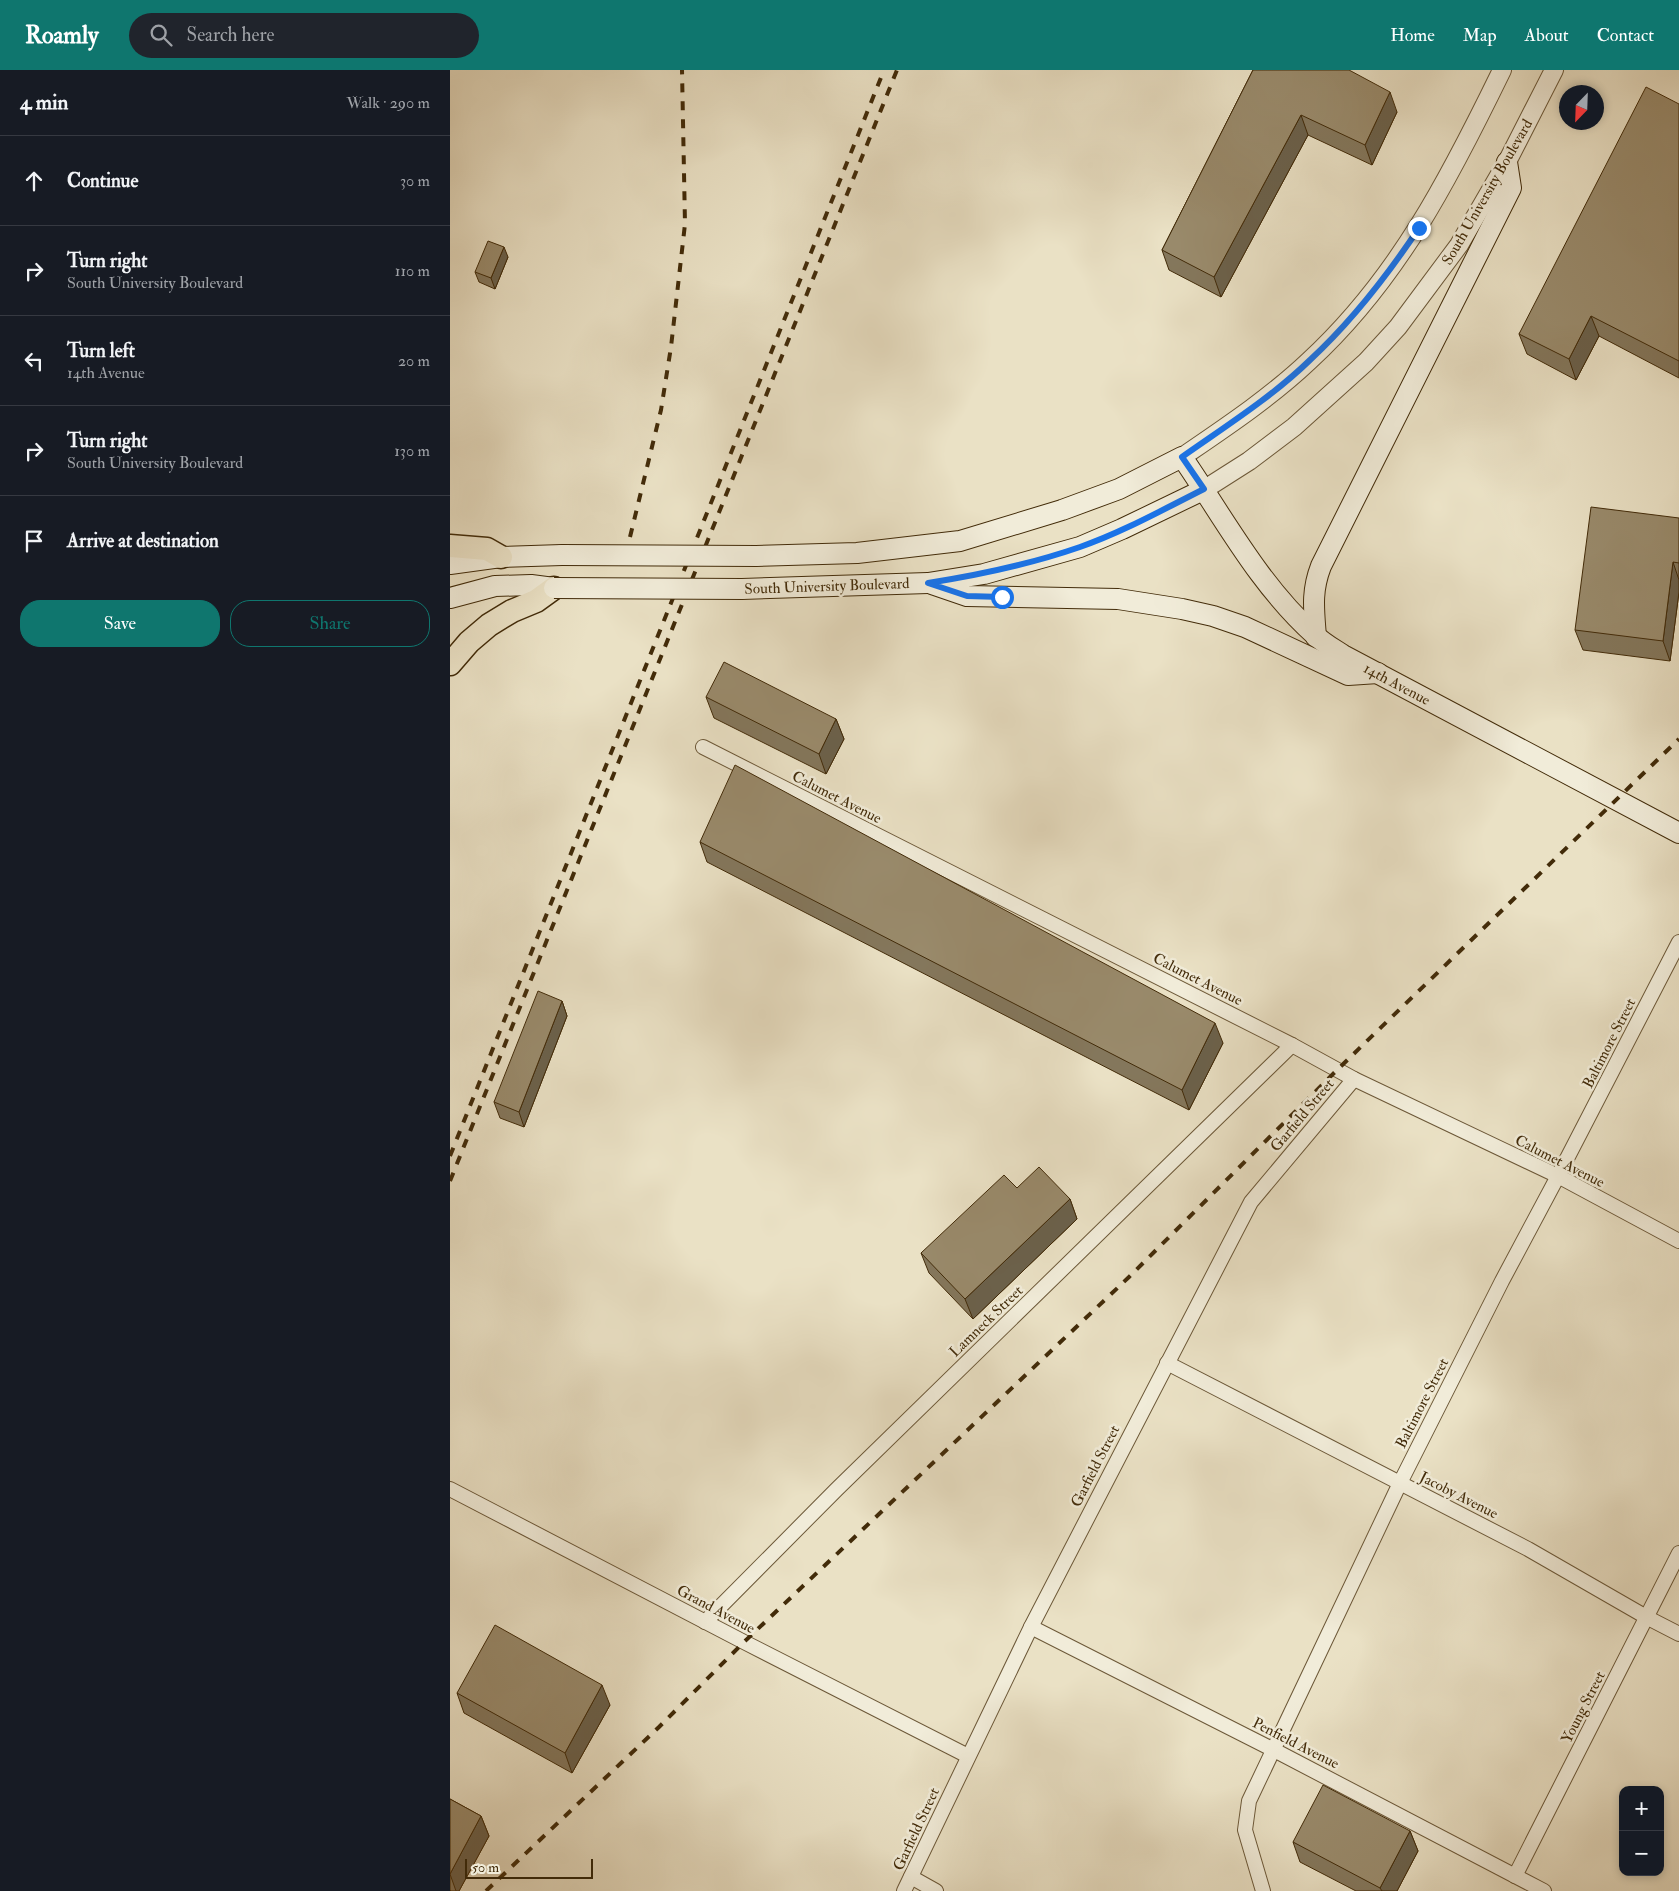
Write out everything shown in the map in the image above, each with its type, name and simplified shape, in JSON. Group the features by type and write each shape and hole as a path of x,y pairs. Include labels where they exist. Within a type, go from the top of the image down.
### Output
{"main road":[{"path":"1316,637 1313,596 1315,582 1321,566 1511,188 1506,162"},
{"name":"14th Avenue","path":"1182,457 1262,577 1286,607 1316,637 1343,655 1679,833"},
{"name":"South University Boulevard","path":"450,564 501,557 562,555 756,556 857,554 960,541 1062,510 1119,489 1182,457"},
{"name":"South University Boulevard","path":"450,598 495,586 742,589 928,583 984,574 1080,547 1204,489"},
{"path":"450,546 487,549 501,557"},
{"path":"928,583 967,596 1118,599 1182,609 1213,616 1246,627 1348,676 1378,673"},
{"path":"450,664 469,642 489,625 512,611 536,601 554,588"}],"street":[{"name":"South University Boulevard","path":"1182,457 1289,380 1361,307 1395,264 1419,228 1462,152 1502,70"},
{"name":"South University Boulevard","path":"1204,489 1249,461 1294,427 1366,362 1398,327 1459,245 1506,162 1554,70"},
{"name":"Calumet Avenue","path":"703,747 1292,1045 1354,1079 1558,1176 1679,1241"},
{"name":"Baltimore Street","path":"1263,1891 1245,1830 1249,1801 1400,1482 1502,1281 1679,942"},
{"name":"Lamneck Street","path":"705,1622 837,1489 1292,1045"},
{"name":"Garfield Street","path":"904,1891 1031,1627 1251,1202 1354,1079"},
{"name":"Jacoby Avenue","path":"1167,1363 1528,1549 1679,1634"},
{"name":"Grand Avenue","path":"450,1489 968,1756"},
{"name":"Young Street","path":"1516,1876 1648,1618 1679,1553"},
{"name":"Penfield Avenue","path":"1031,1627 1272,1749 1544,1891"},
{"path":"911,1877 936,1891"}],"building":[{"path":"1253,70 1349,70 1390,92 1365,145 1301,115 1214,277 1162,250"},
{"path":"1646,87 1679,104 1679,361 1591,316 1569,359 1519,334"},
{"path":"488,241 504,247 491,278 475,272"},
{"path":"1591,507 1679,518 1679,563 1673,562 1663,641 1575,630"},
{"path":"724,662 836,719 819,754 706,697"},
{"path":"735,765 1215,1023 1182,1090 700,842"},
{"path":"538,991 562,1001 519,1112 494,1102"},
{"path":"1039,1167 1070,1199 965,1299 921,1253 1004,1175 1017,1188"},
{"path":"495,1625 602,1685 565,1753 457,1693"},
{"path":"1323,1785 1410,1831 1380,1888 1293,1842"},
{"path":"450,1799 481,1816 450,1874"}],"railway":[{"path":"630,537 661,410 671,347 685,224 682,70"},
{"path":"450,1156 884,70"},
{"path":"450,1181 897,70"},
{"path":"486,1891 659,1727 744,1642 1129,1277 1337,1070 1679,739"}],"route":[{"path":"1002,597 967,596 928,583 984,574 1080,547 1204,489 1182,457 1237,419 1289,380 1310,361 1361,307 1395,264 1419,228"}]}
